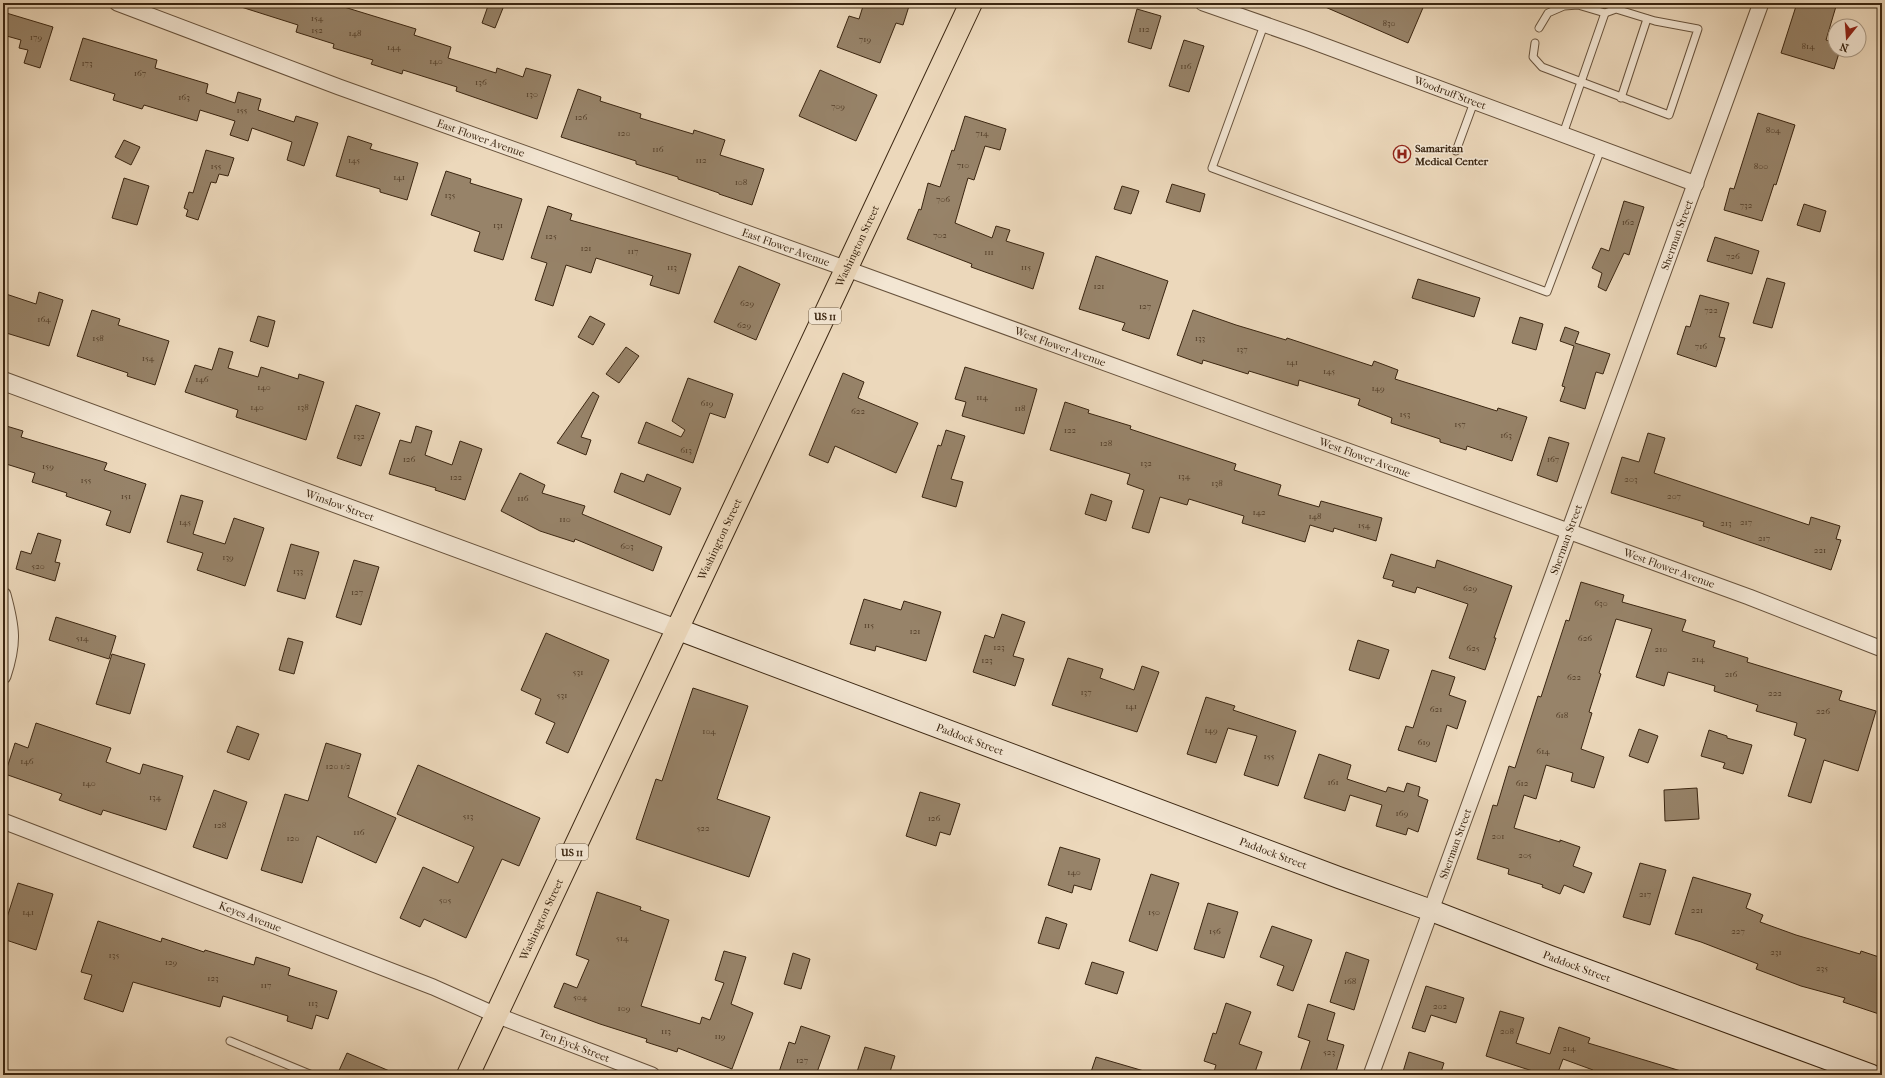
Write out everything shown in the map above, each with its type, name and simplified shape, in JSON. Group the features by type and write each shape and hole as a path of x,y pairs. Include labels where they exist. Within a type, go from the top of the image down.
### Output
{"main road":[{"name":"Washington Street","path":"468,1075 847,269 970,3"},
{"name":"Paddock Street","path":"677,629 1340,878 1430,910 1549,956 1871,1075"}],"street":[{"name":"East Flower Avenue","path":"117,3 339,87 847,269"},
{"name":"Sherman Street","path":"1371,1075 1761,3"},
{"name":"Woodruff Street","path":"1212,4 1696,184"},
{"name":"West Flower Avenue","path":"847,269 1568,531 1882,649"},
{"name":"Winslow Street","path":"3,380 677,629"},
{"path":"3,595 11,624 10,656 3,676"},
{"name":"Keyes Avenue","path":"3,821 433,987 496,1015"},
{"name":"Ten Eyck Street","path":"496,1015 652,1075"}],"lane":[{"path":"1535,43 1533,57 1542,68 1669,115 1698,28 1647,18 1616,9 1605,13 1578,5 1563,5 1548,13 1539,28"},
{"path":"1563,134 1605,13"},
{"path":"1622,98 1647,18"},
{"path":"1264,24 1212,168 1234,177 1547,292 1601,149"},
{"path":"1456,151 1474,102"},
{"path":"230,1041 312,1075"}],"building":[{"path":"238,3 331,3 416,29 414,35 451,47 448,58 496,73 497,68 523,77 526,68 551,75 537,119 456,91 457,87 403,70 402,74 371,64 373,60 333,48 334,44 296,32 298,25 238,6"},
{"path":"489,3 505,3 495,28 482,23"},
{"path":"864,3 910,3 903,25 896,23 880,63 837,47 849,16 859,19"},
{"path":"1316,3 1425,3 1408,43"},
{"path":"1797,3 1837,3 1833,18 1827,18 1826,40 1827,58 1837,58 1834,69 1781,53"},
{"path":"1137,9 1161,16 1151,49 1128,42"},
{"path":"3,12 53,27 40,68 24,63 28,50 19,48 21,40 3,35"},
{"path":"83,38 157,60 155,68 208,84 206,93 235,103 238,92 261,99 258,110 294,122 296,116 318,123 304,166 287,160 292,142 252,128 248,141 230,135 235,121 200,110 197,121 144,105 142,109 113,100 115,94 70,80"},
{"path":"1184,40 1204,46 1189,92 1169,86"},
{"path":"820,70 877,95 856,141 799,116"},
{"path":"578,89 601,97 600,101 641,114 640,118 693,134 694,130 725,140 720,155 764,169 752,205 678,179 678,177 636,164 636,161 561,137"},
{"path":"1758,113 1795,125 1776,185 1774,184 1762,221 1724,210 1730,188 1734,189"},
{"path":"965,116 1006,129 1000,150 985,146 974,180 968,178 955,223 992,238 996,226 1010,230 1006,241 1044,253 1033,289 971,267 972,264 907,239 919,209 921,210 928,183 940,187 952,150 954,151"},
{"path":"348,136 372,144 370,149 418,163 407,200 380,192 380,189 336,176"},
{"path":"124,140 140,147 131,165 115,157"},
{"path":"206,150 234,158 228,176 219,174 216,183 211,182 198,220 186,216 188,210 184,208 189,192 193,193"},
{"path":"446,171 471,179 470,183 522,199 503,260 474,251 480,232 431,215"},
{"path":"124,178 149,186 137,225 112,218"},
{"path":"1172,184 1205,194 1200,212 1166,202"},
{"path":"1122,186 1139,191 1131,214 1114,209"},
{"path":"1624,201 1644,207 1629,255 1624,253 1606,291 1598,287 1602,273 1592,268 1601,248 1609,251"},
{"path":"1804,204 1826,211 1820,232 1797,225"},
{"path":"548,206 572,214 570,220 691,254 679,294 650,285 653,276 596,258 591,273 566,265 553,306 535,300 547,263 531,258"},
{"path":"1715,237 1759,251 1752,274 1707,261"},
{"path":"1096,256 1168,281 1149,339 1122,330 1125,323 1079,309"},
{"path":"739,266 780,284 756,340 714,322"},
{"path":"1767,278 1785,283 1772,328 1753,323"},
{"path":"1418,279 1480,298 1474,317 1412,298"},
{"path":"39,292 63,300 49,346 3,332 3,293 36,304"},
{"path":"1700,295 1729,303 1719,337 1725,338 1716,367 1677,354 1686,326 1690,327"},
{"path":"92,310 120,319 118,325 169,341 155,385 127,376 128,373 77,356"},
{"path":"1193,310 1236,325 1286,340 1287,338 1372,366 1374,361 1398,370 1395,379 1497,411 1498,408 1527,417 1512,461 1467,446 1466,450 1440,442 1440,439 1391,423 1392,418 1358,405 1360,399 1299,380 1298,386 1249,371 1248,374 1203,360 1202,364 1177,355"},
{"path":"258,316 275,321 268,347 250,341"},
{"path":"590,316 605,324 593,345 578,337"},
{"path":"1520,317 1543,324 1536,350 1512,343"},
{"path":"1565,327 1579,332 1575,343 1610,354 1603,374 1596,372 1585,409 1560,401 1565,387 1562,386 1574,346 1560,341"},
{"path":"626,347 639,356 619,383 606,374"},
{"path":"219,348 233,352 228,368 258,377 261,367 298,379 299,374 324,382 306,440 236,417 238,410 185,392 195,365 212,370"},
{"path":"965,367 1037,389 1024,434 962,416 966,402 955,399"},
{"path":"843,373 864,382 858,398 918,423 896,473 835,446 828,463 809,455"},
{"path":"688,378 733,394 725,418 710,413 693,463 638,443 646,422 681,437 685,430 672,421"},
{"path":"593,392 599,396 581,437 591,440 586,455 557,443"},
{"path":"1065,402 1089,410 1088,413 1131,426 1130,429 1236,464 1234,470 1281,485 1278,495 1319,507 1321,501 1382,518 1376,541 1334,528 1333,532 1310,525 1305,542 1242,523 1244,516 1189,499 1187,505 1160,497 1149,533 1132,528 1144,490 1127,484 1130,474 1050,450"},
{"path":"356,405 380,413 361,466 337,458"},
{"path":"3,425 23,431 21,437 107,463 104,470 146,484 130,533 106,525 111,511 66,496 67,493 32,482 35,473 3,463"},
{"path":"416,426 432,431 425,455 452,465 460,441 482,449 465,500 435,490 436,488 389,474 400,440 411,443"},
{"path":"946,430 965,436 951,479 963,482 956,507 922,497 938,445 941,446"},
{"path":"1648,433 1665,438 1654,473 1809,525 1811,517 1840,526 1836,539 1841,540 1831,570 1703,526 1704,522 1611,493 1622,457 1639,462"},
{"path":"1549,437 1569,443 1557,482 1537,475"},
{"path":"520,473 545,485 542,493 585,506 582,514 662,547 653,571 575,539 574,542 540,531 501,511"},
{"path":"621,473 644,482 647,474 681,488 670,515 614,492"},
{"path":"1091,494 1112,501 1106,521 1085,514"},
{"path":"181,495 203,501 193,534 225,544 234,518 264,528 245,586 197,570 203,553 167,542"},
{"path":"38,533 61,540 55,562 60,563 55,581 16,569 21,551 31,554"},
{"path":"291,544 319,552 305,599 277,591"},
{"path":"1391,554 1435,568 1437,560 1512,586 1494,638 1496,638 1485,670 1449,658 1468,604 1417,587 1415,593 1392,586 1394,581 1383,578"},
{"path":"354,560 379,567 361,625 336,617"},
{"path":"1581,582 1624,595 1622,602 1686,620 1682,631 1715,641 1713,647 1748,658 1747,662 1842,691 1839,700 1876,711 1858,771 1824,760 1811,803 1788,796 1806,739 1794,735 1797,723 1756,711 1758,705 1714,691 1715,686 1668,672 1664,686 1636,677 1652,629 1616,619 1599,673 1601,674 1589,712 1592,713 1581,749 1604,757 1594,788 1571,781 1573,773 1546,765 1536,799 1524,795 1514,828 1580,847 1573,866 1592,873 1584,893 1564,885 1560,894 1542,887 1543,885 1508,874 1509,869 1477,859 1493,805 1497,806 1509,766 1515,768 1538,696 1541,697 1566,620 1569,621"},
{"path":"864,599 901,610 904,601 941,612 926,661 876,646 875,651 850,644"},
{"path":"1002,614 1025,622 1013,656 1024,659 1015,686 973,672 985,635 994,638"},
{"path":"56,617 116,636 109,659 49,640"},
{"path":"546,633 609,660 568,753 546,743 555,723 535,714 541,699 521,690"},
{"path":"288,638 303,642 294,674 279,670"},
{"path":"1358,640 1389,650 1379,679 1349,670"},
{"path":"112,654 145,664 130,714 96,704"},
{"path":"1068,658 1103,669 1100,678 1134,690 1142,666 1159,672 1137,732 1052,705"},
{"path":"1432,670 1455,677 1449,695 1466,701 1457,729 1447,725 1436,762 1398,750 1406,726 1413,728"},
{"path":"693,688 748,706 717,799 770,817 749,877 636,839 656,779 662,781"},
{"path":"1206,697 1235,706 1233,710 1296,731 1278,786 1244,775 1257,736 1228,728 1216,763 1187,754"},
{"path":"36,723 111,748 106,762 140,774 143,764 183,776 166,830 103,810 101,815 59,800 62,794 5,774 15,743 28,748"},
{"path":"237,726 259,734 249,760 227,752"},
{"path":"1639,729 1658,736 1648,763 1629,756"},
{"path":"1709,730 1727,736 1727,738 1752,745 1743,774 1723,768 1725,763 1701,756"},
{"path":"326,743 361,754 348,797 396,818 376,863 317,836 302,883 261,870 285,794 308,801"},
{"path":"1319,754 1351,765 1347,779 1386,792 1388,787 1404,792 1407,783 1420,787 1418,796 1428,800 1418,832 1408,828 1406,835 1376,826 1382,805 1350,795 1345,811 1304,798"},
{"path":"418,765 540,818 519,866 502,859 466,938 424,919 420,927 400,918 423,867 458,883 474,847 397,814"},
{"path":"1697,788 1699,819 1665,821 1664,790"},
{"path":"214,790 247,802 227,859 193,847"},
{"path":"920,792 960,804 950,835 940,832 936,846 906,836"},
{"path":"1060,847 1100,859 1091,890 1074,885 1072,893 1048,885"},
{"path":"1640,863 1666,870 1650,925 1623,917"},
{"path":"1151,874 1179,883 1157,951 1129,941"},
{"path":"1693,877 1751,894 1746,908 1763,915 1760,922 1796,935 1860,954 1861,951 1882,958 1882,1015 1843,1002 1845,998 1801,986 1756,969 1758,964 1701,942 1675,934"},
{"path":"18,883 53,894 36,950 3,939 3,930"},
{"path":"597,892 641,907 640,910 669,920 641,1006 700,1024 702,1017 710,1020 724,983 715,980 724,951 746,957 731,1004 753,1013 732,1069 678,1048 677,1052 646,1042 647,1039 554,1007 564,983 577,988 589,960 576,955"},
{"path":"1208,903 1238,912 1224,958 1194,949"},
{"path":"1046,917 1067,924 1059,949 1038,943"},
{"path":"98,921 161,942 162,938 204,952 205,950 254,965 256,957 290,968 288,975 337,991 328,1019 316,1015 312,1029 287,1021 288,1016 223,996 220,1007 133,982 123,1012 84,999 92,975 81,972"},
{"path":"1272,926 1312,940 1293,991 1277,985 1284,966 1260,957"},
{"path":"1346,952 1369,960 1354,1010 1330,1002"},
{"path":"793,953 810,959 801,989 784,984"},
{"path":"1092,962 1124,972 1117,994 1085,984"},
{"path":"1426,986 1464,998 1456,1023 1431,1015 1425,1032 1412,1028"},
{"path":"1226,1003 1251,1012 1239,1044 1262,1052 1254,1075 1213,1075 1216,1065 1204,1061 1213,1033 1216,1034"},
{"path":"1308,1004 1335,1013 1327,1040 1344,1045 1335,1075 1299,1075 1310,1041 1298,1037"},
{"path":"1500,1011 1524,1018 1516,1043 1550,1054 1559,1027 1590,1038 1588,1043 1681,1071 1680,1075 1592,1075 1593,1070 1563,1059 1557,1075 1545,1075 1486,1056"},
{"path":"801,1026 830,1036 816,1075 778,1075 789,1042 795,1044"},
{"path":"865,1047 895,1056 889,1075 856,1075"},
{"path":"1409,1052 1444,1063 1440,1075 1402,1075"},
{"path":"347,1053 399,1075 337,1075"},
{"path":"1096,1057 1144,1071 1143,1075 1090,1075"}],"place":[{"name":"Samaritan Medical Center","path":"1402,154"}]}
